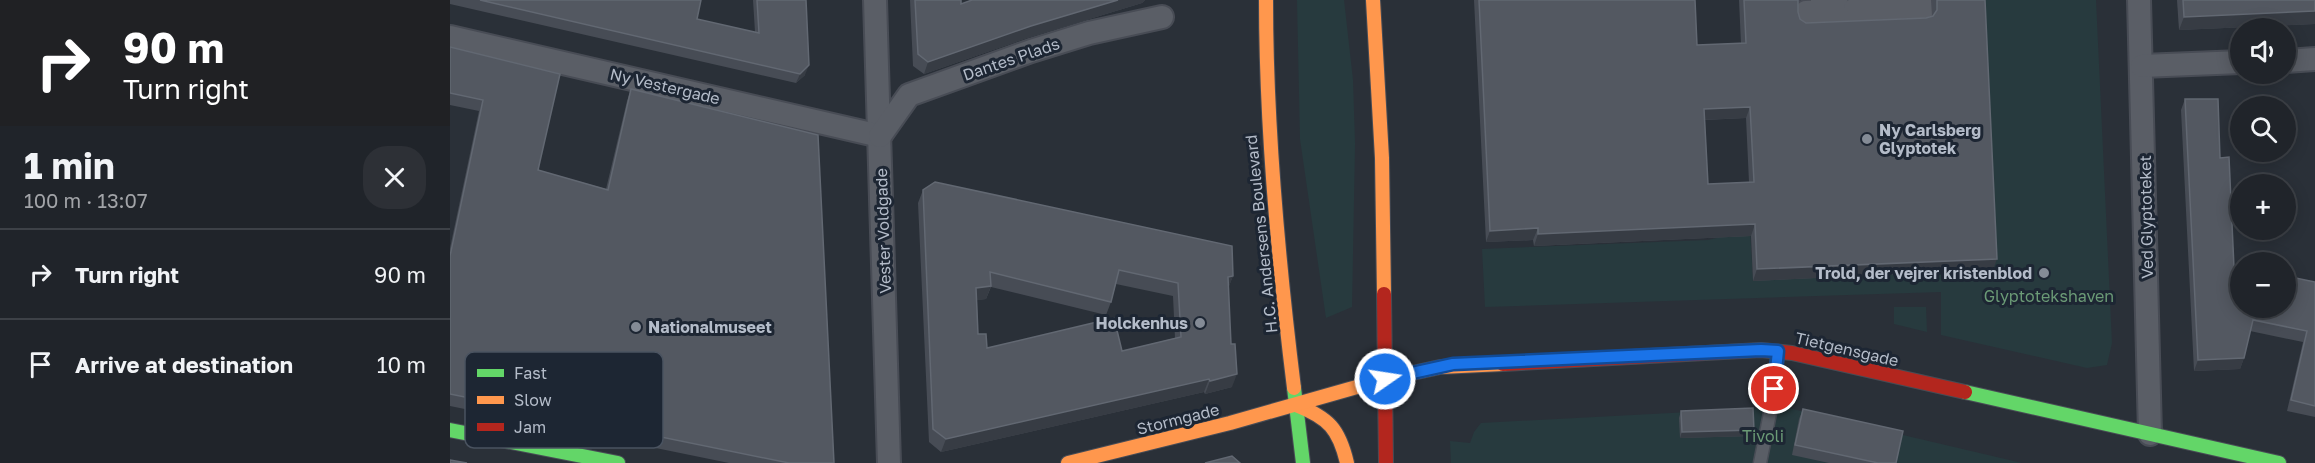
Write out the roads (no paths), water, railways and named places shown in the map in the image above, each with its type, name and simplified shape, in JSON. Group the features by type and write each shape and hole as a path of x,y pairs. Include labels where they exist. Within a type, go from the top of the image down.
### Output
{"street":[{"name":"Vester Voldgade","path":"875,0 889,463"},
{"name":"H.C. Andersens Boulevard","path":"1266,0 1264,64 1276,249 1304,463"},
{"path":"1373,0 1382,158 1386,463"},
{"path":"1822,0 1822,11 1806,12 1806,22 1843,20 1842,10 1828,10 1828,0"},
{"path":"1908,0 1909,6 1855,9 1856,19 1921,16 1920,0"},
{"name":"Ved Glyptoteket","path":"2139,0 2150,434"},
{"name":"Dantes Plads","path":"880,136 909,95 1089,33 1162,17"},
{"name":"Ny Vestergade","path":"450,37 880,136"},
{"path":"2296,60 2315,59"},
{"path":"2142,66 2230,62"},
{"name":"Tietgensgade","path":"1296,405 1385,379 1453,364 1728,351 1778,351 2280,463"},
{"name":"Stormgade","path":"1068,463 1296,405"},
{"path":"1296,405 1321,415 1331,423 1337,433 1347,463"},
{"path":"450,430 465,433"},
{"path":"542,448 618,463"}],"lane":[{"path":"1760,463 1771,408 1778,351"}],"place":[{"name":"Ny Carlsberg Glyptotek","path":"1867,139"},
{"name":"Trold, der vejrer kristenblod","path":"2044,273"},
{"name":"Holckenhus","path":"1200,323"},
{"name":"Nationalmuseet","path":"636,327"}],"park label":[{"name":"Glyptotekshaven","path":"2049,296"},
{"name":"Tivoli","path":"1763,436"}]}
